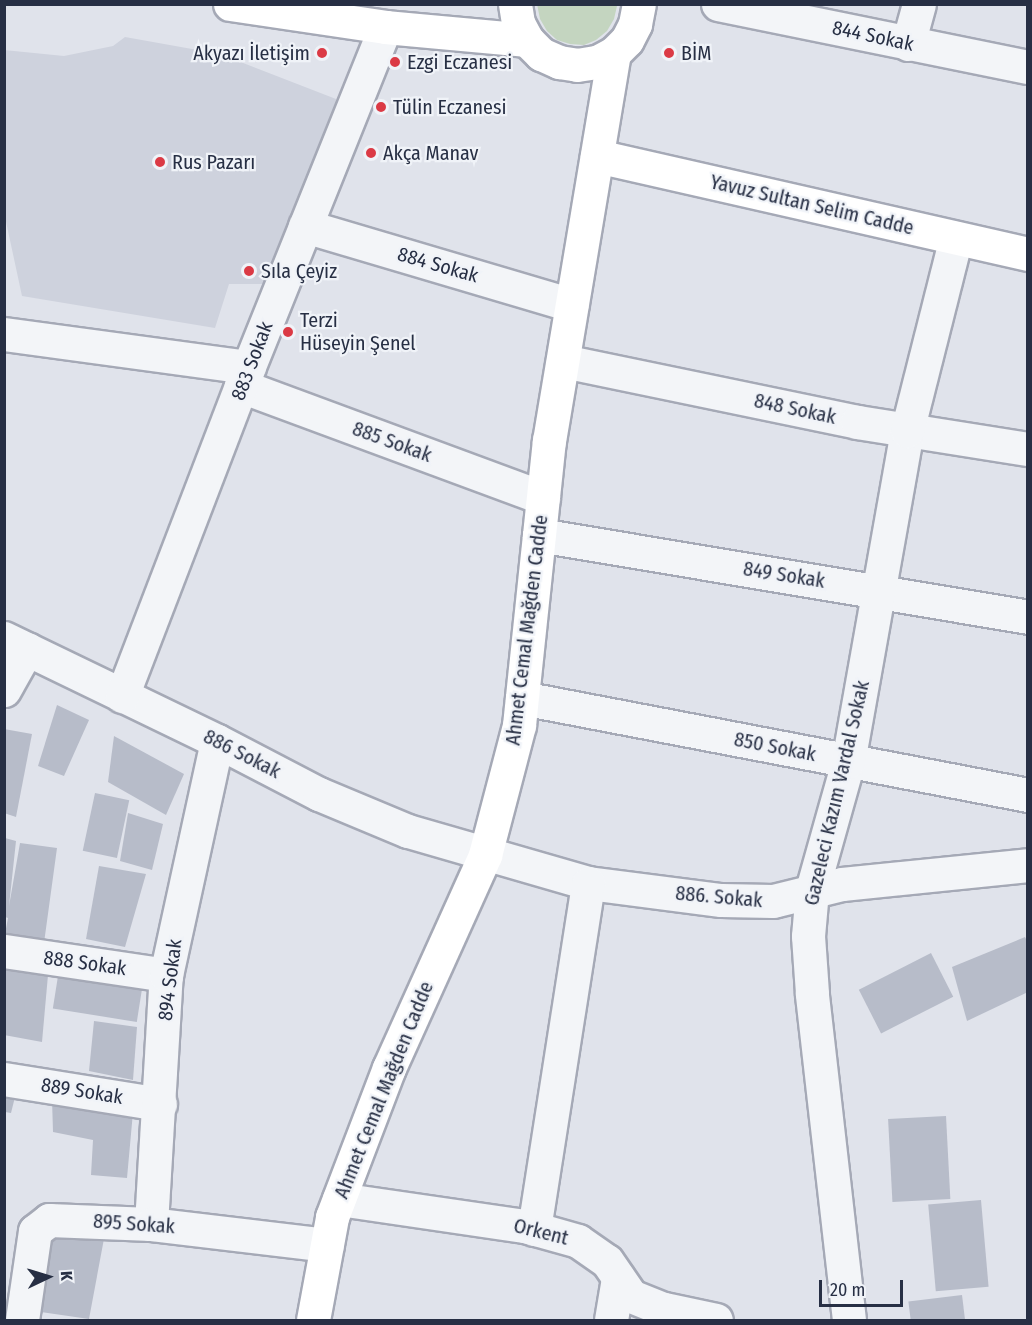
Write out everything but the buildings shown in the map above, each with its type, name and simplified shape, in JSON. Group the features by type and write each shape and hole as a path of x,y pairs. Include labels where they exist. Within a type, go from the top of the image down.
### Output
{"main road":[{"path":"230,4 385,27 527,40"},
{"path":"515,4 518,23 527,40 541,54 559,62 578,65 597,62 614,53 627,40 635,24 639,4"},
{"name":"Ahmet Cemal Mağden Cadde","path":"313,1320 327,1245 339,1199 389,1068 485,855 519,725 543,498 563,361 614,53"},
{"name":"Yavuz Sultan Selim Cadde","path":"597,156 1028,254"}],"street":[{"name":"844 Sokak","path":"718,4 1028,67"},
{"path":"908,44 919,4"},
{"name":"883 Sokak","path":"122,696 304,226 385,27"},
{"name":"884 Sokak","path":"304,226 572,305"},
{"name":"Gazeleci Kazım Vardal Sokak","path":"849,1320 812,993 808,936 812,890 848,762 907,431 956,238"},
{"name":"885 Sokak","path":"4,334 245,377 543,498"},
{"name":"848 Sokak","path":"563,361 907,431 1028,449"},
{"name":"849 Sokak","path":"539,535 1028,617"},
{"path":"4,690 16,644"},
{"name":"886 Sokak","path":"16,644 329,798 408,831 485,855"},
{"name":"850 Sokak","path":"522,698 1028,795"},
{"name":"894 Sokak","path":"151,1224 166,975 217,741"},
{"name":"886. Sokak","path":"485,855 588,883 721,900 752,901 773,901 842,884 1028,865"},
{"path":"534,1229 588,883"},
{"name":"888 Sokak","path":"4,951 166,975"},
{"name":"889 Sokak","path":"4,1079 160,1104"},
{"name":"Orkent","path":"339,1199 534,1229 578,1241 607,1261 631,1296 664,1310 716,1320"},
{"name":"895 Sokak","path":"22,1320 35,1231 49,1220 151,1224 327,1245"},
{"path":"611,1320 618,1278"}],"shaded area":[{"name":"Rus Pazarı","path":"125,37 220,54 336,99 336,107 268,284 229,284 215,328 22,296 5,217 4,50 64,56 113,46"}],"green space":[{"path":"537,4 617,4 617,6 614,19 607,31 596,40 584,45 557,40 547,31 540,19"}],"place":[{"name":"Akyazı İletişim","path":"322,53"},
{"name":"BİM","path":"669,53"},
{"name":"Ezgi Eczanesi","path":"395,62"},
{"name":"Tülin Eczanesi","path":"381,107"},
{"name":"Akça Manav","path":"371,153"},
{"name":"Rus Pazarı","path":"160,162"},
{"name":"Sıla Çeyiz","path":"249,271"},
{"name":"Terzi Hüseyin Şenel","path":"288,332"}]}
